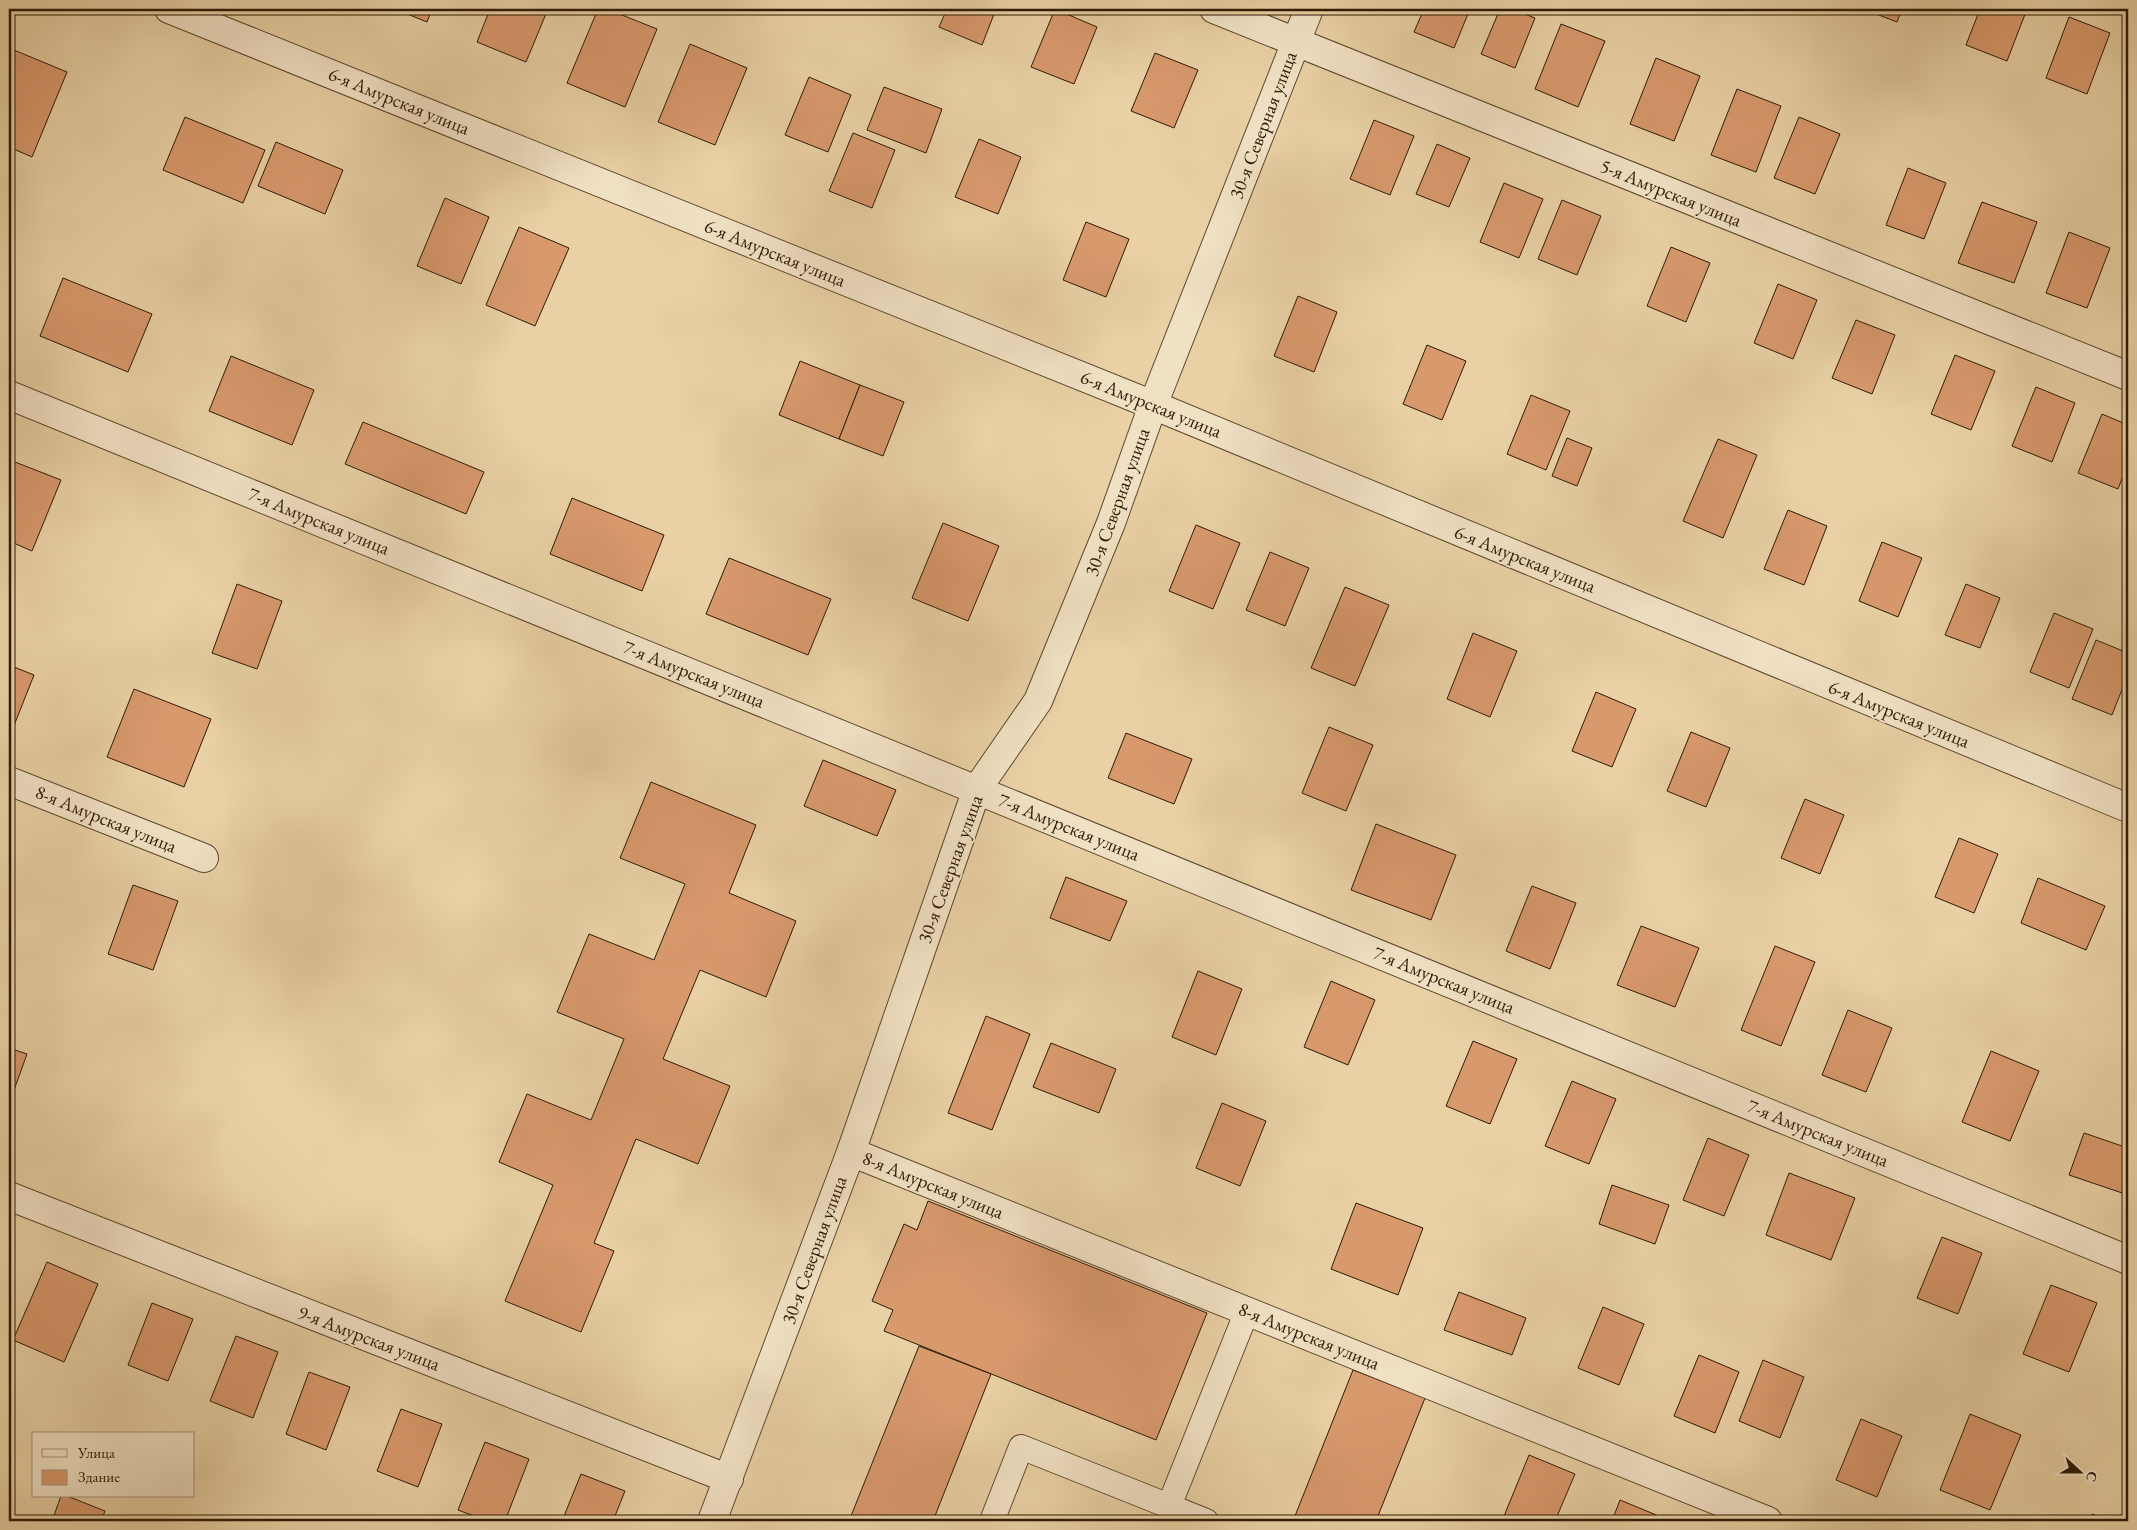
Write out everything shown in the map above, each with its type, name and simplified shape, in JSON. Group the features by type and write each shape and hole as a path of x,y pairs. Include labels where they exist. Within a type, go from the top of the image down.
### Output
{"street":[{"name":"6-я Амурская улица","path":"170,9 1153,405 2128,808"},
{"name":"5-я Амурская улица","path":"1214,9 2128,376"},
{"name":"30-я Северная улица","path":"712,1521 851,1152 977,789 1038,701 1111,523 1153,405 1309,9"},
{"name":"7-я Амурская улица","path":"9,395 2128,1260"},
{"name":"8-я Амурская улица","path":"9,781 204,858"},
{"name":"8-я Амурская улица","path":"851,1152 1768,1521"},
{"name":"9-я Амурская улица","path":"9,1196 729,1479"}],"lane":[{"path":"1169,1506 1247,1311"},
{"path":"992,1521 1021,1447 1206,1521"}],"building":[{"path":"395,9 432,9 427,22"},
{"path":"490,9 548,9 526,62 477,42"},
{"path":"598,9 607,9 657,29 625,107 567,83"},
{"path":"947,9 996,9 982,45 939,27"},
{"path":"1055,9 1097,27 1074,84 1031,67"},
{"path":"1424,9 1470,9 1454,48 1414,32"},
{"path":"1500,9 1512,9 1535,18 1515,68 1481,54"},
{"path":"1863,9 1902,9 1897,22"},
{"path":"1980,9 2027,9 2007,61 1966,45"},
{"path":"2069,17 2110,33 2087,94 2046,78"},
{"path":"1561,24 1605,41 1578,107 1535,89"},
{"path":"690,44 747,68 715,145 658,122"},
{"path":"9,48 67,72 32,157 9,147"},
{"path":"1155,53 1198,70 1174,128 1131,111"},
{"path":"1656,58 1700,76 1674,141 1630,124"},
{"path":"809,77 851,95 828,152 785,135"},
{"path":"884,87 942,109 926,153 867,130"},
{"path":"1737,89 1781,106 1756,172 1711,155"},
{"path":"185,117 265,150 243,203 163,170"},
{"path":"1799,117 1840,134 1815,194 1774,178"},
{"path":"1374,120 1414,136 1390,195 1350,179"},
{"path":"853,133 895,150 872,208 829,191"},
{"path":"979,139 1021,157 998,214 955,197"},
{"path":"276,142 343,170 325,214 258,186"},
{"path":"1437,144 1470,158 1449,207 1416,194"},
{"path":"1908,168 1946,183 1924,239 1886,225"},
{"path":"1504,183 1543,199 1519,258 1480,242"},
{"path":"445,198 489,217 461,284 417,266"},
{"path":"1562,200 1601,216 1577,275 1538,259"},
{"path":"1982,202 2037,222 2014,283 1958,263"},
{"path":"1086,222 1129,239 1106,297 1063,280"},
{"path":"519,227 569,248 535,326 486,305"},
{"path":"2069,232 2110,248 2087,308 2046,293"},
{"path":"1671,247 1710,263 1686,322 1647,306"},
{"path":"63,278 152,314 128,372 40,336"},
{"path":"1778,284 1817,300 1793,359 1754,343"},
{"path":"1298,296 1337,312 1314,372 1274,356"},
{"path":"1856,320 1895,335 1872,394 1832,378"},
{"path":"1427,345 1466,361 1442,420 1403,404"},
{"path":"1955,355 1995,371 1971,430 1931,414"},
{"path":"231,356 314,390 292,445 209,411"},
{"path":"800,361 860,385 839,439 779,415"},
{"path":"860,385 904,402 883,456 839,439"},
{"path":"2036,387 2075,403 2052,462 2012,446"},
{"path":"1531,395 1570,411 1546,470 1507,454"},
{"path":"2102,414 2128,425 2128,463 2118,489 2078,473"},
{"path":"363,422 484,472 466,514 345,464"},
{"path":"1567,438 1592,448 1577,486 1552,476"},
{"path":"1718,439 1757,455 1723,538 1683,521"},
{"path":"15,462 61,480 32,551 9,541 9,476"},
{"path":"572,498 664,535 642,591 550,554"},
{"path":"1788,510 1827,526 1804,585 1764,569"},
{"path":"943,523 999,546 968,621 912,598"},
{"path":"1196,525 1240,543 1213,609 1169,591"},
{"path":"1882,542 1922,558 1898,617 1859,601"},
{"path":"1270,552 1309,568 1285,626 1246,610"},
{"path":"729,558 831,599 808,655 706,614"},
{"path":"237,584 282,601 257,669 212,653"},
{"path":"1966,584 2000,598 1980,648 1945,635"},
{"path":"1345,587 1389,605 1355,686 1311,668"},
{"path":"2054,613 2093,629 2069,688 2030,672"},
{"path":"1473,633 1517,651 1490,717 1447,699"},
{"path":"2096,640 2128,653 2128,674 2112,715 2072,699"},
{"path":"9,665 34,675 13,728 9,727"},
{"path":"134,689 211,719 184,787 107,757"},
{"path":"1596,692 1636,709 1612,767 1572,751"},
{"path":"1329,727 1373,745 1346,811 1302,793"},
{"path":"1691,732 1730,748 1706,807 1667,791"},
{"path":"1126,733 1192,759 1174,804 1108,778"},
{"path":"823,760 896,790 877,836 804,806"},
{"path":"651,782 756,825 729,893 796,921 766,997 700,970 663,1059 730,1086 698,1164 636,1139 594,1243 614,1251 581,1332 505,1301 553,1185 499,1162 527,1094 591,1120 624,1039 557,1012 589,934 654,960 685,884 620,858"},
{"path":"1805,799 1844,815 1820,874 1781,858"},
{"path":"1376,824 1456,855 1431,920 1351,890"},
{"path":"1959,838 1998,854 1974,913 1935,897"},
{"path":"1066,877 1127,901 1110,941 1050,918"},
{"path":"2038,878 2105,906 2086,950 2021,923"},
{"path":"133,885 178,901 153,970 108,954"},
{"path":"1532,886 1576,903 1550,969 1506,951"},
{"path":"1641,926 1699,948 1675,1007 1617,985"},
{"path":"1775,946 1815,962 1781,1046 1741,1030"},
{"path":"1198,971 1242,989 1216,1055 1172,1037"},
{"path":"1331,981 1375,1000 1348,1065 1304,1047"},
{"path":"1848,1010 1892,1028 1866,1092 1822,1075"},
{"path":"986,1016 1030,1034 992,1130 948,1113"},
{"path":"1473,1041 1517,1059 1490,1124 1446,1106"},
{"path":"1051,1043 1116,1069 1099,1113 1033,1087"},
{"path":"9,1048 27,1054 9,1104"},
{"path":"1991,1051 2039,1071 2010,1141 1962,1122"},
{"path":"1572,1081 1616,1099 1589,1164 1545,1146"},
{"path":"1222,1103 1266,1121 1240,1186 1196,1168"},
{"path":"2084,1133 2128,1148 2128,1195 2069,1175"},
{"path":"1708,1138 1749,1155 1724,1216 1683,1200"},
{"path":"1789,1173 1855,1198 1831,1260 1766,1235"},
{"path":"1612,1185 1669,1205 1655,1244 1599,1224"},
{"path":"928,1201 1207,1313 1156,1440 884,1331 893,1310 872,1301 904,1224 917,1230"},
{"path":"1356,1203 1423,1228 1398,1295 1331,1269"},
{"path":"1942,1237 1982,1253 1958,1314 1917,1298"},
{"path":"9,1239 15,1242 9,1258"},
{"path":"47,1262 98,1284 64,1362 13,1340"},
{"path":"2051,1285 2097,1303 2069,1372 2023,1354"},
{"path":"1459,1292 1526,1318 1512,1355 1444,1330"},
{"path":"152,1303 193,1319 168,1381 128,1365"},
{"path":"1603,1307 1644,1324 1619,1385 1578,1368"},
{"path":"236,1336 278,1352 253,1418 210,1401"},
{"path":"919,1346 991,1374 933,1521 849,1521"},
{"path":"1699,1355 1739,1372 1715,1433 1674,1416"},
{"path":"1763,1360 1804,1377 1780,1438 1739,1421"},
{"path":"1353,1370 1425,1398 1376,1521 1293,1521"},
{"path":"309,1372 350,1387 326,1450 286,1434"},
{"path":"401,1409 442,1424 418,1487 377,1471"},
{"path":"1970,1414 2021,1435 1990,1510 1940,1490"},
{"path":"1861,1419 1902,1436 1877,1497 1836,1480"},
{"path":"485,1442 529,1459 505,1521 487,1521 458,1510"},
{"path":"1529,1455 1575,1474 1555,1521 1502,1521"},
{"path":"9,1458 15,1461 9,1478"},
{"path":"581,1474 625,1491 613,1521 562,1521"},
{"path":"60,1498 72,1498 105,1511 101,1521 52,1521"},
{"path":"1620,1500 1666,1519 1665,1521 1612,1521"},
{"path":"2092,1514 2111,1521 2089,1521"}]}
